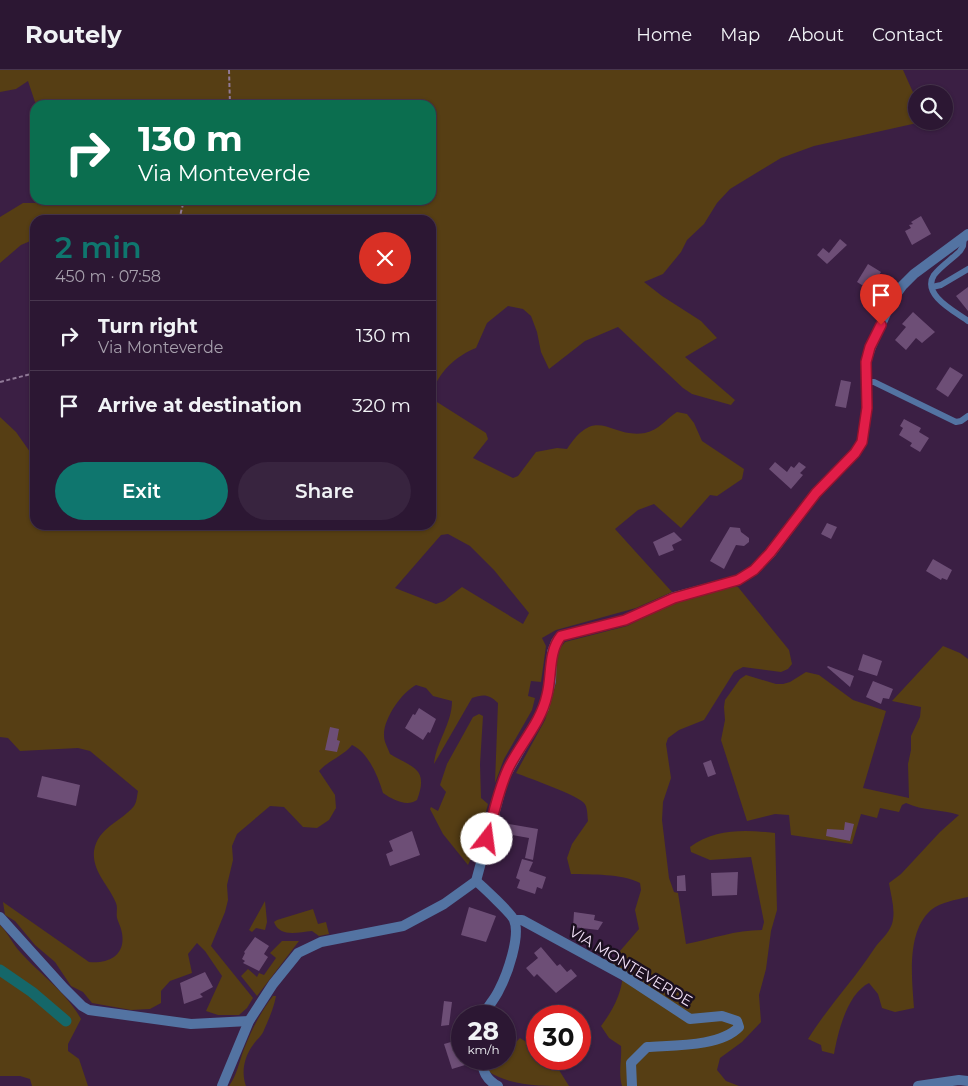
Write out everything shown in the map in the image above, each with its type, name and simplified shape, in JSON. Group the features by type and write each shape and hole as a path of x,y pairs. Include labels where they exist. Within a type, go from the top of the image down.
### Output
{"street":[{"path":"222,1086 249,1021 287,964 307,948 321,942 403,926 444,904 476,881 504,778 544,708 550,681 552,652 561,636 625,620 674,598 738,580 754,570 770,553 816,493 855,453 862,442 867,408 865,368 870,347 892,300 914,274 966,235"},
{"name":"VIA MONTEVERDE","path":"476,881 515,920 522,920 616,971 690,1019 722,1016 736,1021 739,1027 734,1032 709,1042 647,1047 631,1064 632,1086"},
{"path":"0,917 64,988 82,1006 89,1010 191,1024 249,1021"},
{"path":"489,1005 507,975 513,956 515,920"},
{"path":"484,1070 488,1080 498,1086"},
{"path":"918,1086 959,1080 968,1081"}],"lane":[{"path":"966,235 960,251 934,274 932,287 939,300 968,321"},
{"path":"932,287 941,285 968,269"},
{"path":"866,382 874,382 956,422 968,416"}],"path":[{"path":"229,70 230,100"},
{"path":"0,382 30,374"}],"shaded area":[{"path":"0,70 903,70 910,85 908,85 908,125 814,146 781,158 730,189 717,203 704,224 687,240 681,252 663,274 644,282 701,321 717,338 685,357 735,400 731,405 692,394 683,388 618,327 585,341 549,369 541,352 531,316 523,309 508,306 487,323 476,348 455,360 443,372 436,384 436,215 30,215 30,241 21,245 0,263 0,217 23,203 30,203 30,205 436,205 436,100 34,100 28,81 16,89 0,92"},
{"path":"436,400 486,433 488,439 473,458 513,478 518,476 536,452 557,448 567,449 578,435 587,428 596,425 633,434 645,433 658,427 677,412 687,414 694,423 702,441 744,469 742,479 717,496 710,495 681,528 654,504 638,510 615,529 672,592 636,608 556,630 542,638 546,646 541,682 531,681 528,696 535,698 532,710 504,759 495,783 498,703 486,696 472,698 434,764 449,717 452,701 433,696 426,688 416,685 394,707 387,722 384,736 390,754 412,766 420,775 421,781 417,800 404,803 383,793 368,759 358,748 352,745 319,771 335,795 336,808 329,820 317,828 303,827 284,807 270,806 237,834 232,846 233,860 227,885 228,900 211,946 253,998 247,1008 239,1015 218,1015 206,1011 222,976 205,951 197,943 188,954 192,973 170,981 161,991 161,1003 150,1009 131,1010 92,1003 83,992 71,986 55,962 35,945 15,921 5,915 3,902 89,962 104,961 116,956 122,945 121,929 117,918 117,905 98,872 94,851 96,843 105,830 134,806 138,791 90,751 78,748 20,751 8,738 0,737 0,417 16,432 30,452 30,530 436,530","holes":["448,534 470,546 494,570 529,613 523,624 462,587 444,601 436,604 395,588 441,535"]},
{"path":"733,586 738,587 789,650 792,664 788,669 781,672 743,667 734,672 704,720 679,730 668,738 666,744 671,778 663,802 662,820 669,878 674,892 678,893 686,944 733,933 762,930 764,922 751,857 710,860 691,852 690,847 710,836 720,833 753,831 775,833 777,910 771,931 766,969 759,995 761,1022 742,1042 720,1058 717,1070 726,1081 739,1086 622,1086 620,1076 621,1046 609,1038 601,1026 616,1002 622,982 623,975 613,964 620,951 639,929 635,910 641,890 640,883 615,876 571,874 567,858 572,844 588,821 586,806 578,798 516,773 545,720 556,682 556,653 565,642 627,626 671,604"},
{"path":"943,646 960,653 968,659 968,897 939,905 931,910 923,919 914,943 912,956 914,1008 895,1012 882,1008 878,994 869,983 861,988 849,1004 838,1035 834,1054 822,1051 821,1045 808,1039 892,924 893,909 889,883 901,874 940,832 959,815 906,803 902,805 899,812 880,808 877,818 861,814 852,844 791,835 789,815 775,814 747,821 721,740 725,720 725,700 740,679 746,675 776,684 783,684 806,672 819,675 853,700 886,711 863,788 909,798 908,764 911,736 920,717 921,707 892,701"},
{"path":"479,714 483,716 480,764 481,798 488,804 478,843 468,865 443,834 430,809 431,807 438,811 446,792 440,785 447,764 473,717"},
{"path":"265,901 267,922 265,930 256,928 252,932 249,930"},
{"path":"313,909 318,924 326,922 329,934 319,936 312,931 285,932 280,930 274,922 277,920"},
{"path":"0,925 18,950 61,992 81,1019 68,1044 68,1051 79,1059 88,1086 32,1086 30,1079 20,1076 0,1076"},
{"path":"282,941 299,941 257,996 241,976 248,969 257,977 259,973 264,975 276,958 270,953"},
{"path":"273,996 276,996 268,1022 254,1043 246,1060 244,1081 246,1086 229,1086 253,1028"},
{"path":"520,1038 526,1042 526,1070 559,1070 569,1086 516,1082 506,1080 488,1071 516,1070 516,1042"}],"building":[{"path":"921,216 931,234 912,245 905,231 911,228 909,225 913,224 911,222"},
{"path":"840,239 847,245 827,264 817,255 823,248 829,253"},
{"path":"868,264 881,272 870,290 857,282"},
{"path":"968,287 968,311 956,296"},
{"path":"913,312 935,332 922,343 916,338 906,350 895,340 906,327 902,324"},
{"path":"950,367 963,375 948,397 936,389"},
{"path":"841,380 851,382 846,408 835,406"},
{"path":"904,419 921,428 919,432 929,438 920,452 910,446 912,443 899,435 903,428 900,426"},
{"path":"775,462 787,472 791,466 794,468 799,462 806,467 800,473 803,475 791,489 769,469"},
{"path":"827,523 837,527 831,539 821,534"},
{"path":"730,527 740,528 741,532 749,538 749,542 744,546 736,545 724,569 710,561"},
{"path":"674,532 682,540 672,545 674,550 659,556 653,542"},
{"path":"933,559 952,570 947,580 942,578 941,580 926,571"},
{"path":"863,654 882,661 877,676 858,670"},
{"path":"827,667 854,676 850,687"},
{"path":"873,681 893,689 889,699 883,698 881,704 866,697"},
{"path":"419,708 436,719 430,733 428,732 423,740 405,728"},
{"path":"330,727 339,729 337,740 340,741 337,752 325,750"},
{"path":"711,760 716,774 708,777 703,763"},
{"path":"42,776 80,785 76,806 37,797"},
{"path":"845,822 854,824 850,841 826,836 827,829 844,830"},
{"path":"509,824 538,829 533,860 525,858 529,838 507,834"},
{"path":"412,831 420,855 390,866 386,854 393,851 389,841"},
{"path":"522,859 533,862 529,871 546,877 542,889 537,887 535,894 517,888 520,880 516,878"},
{"path":"738,872 737,895 712,896 711,873"},
{"path":"685,875 686,891 677,891 677,876"},
{"path":"469,907 496,916 486,942 461,935"},
{"path":"574,912 595,915 594,920 603,922 598,930 573,927"},
{"path":"255,937 269,946 264,954 268,957 259,971 243,963 245,961 242,959 244,952"},
{"path":"541,947 557,966 560,964 567,972 571,969 577,976 556,993 537,974 534,977 526,968 538,958 534,953"},
{"path":"205,972 213,987 200,994 203,997 184,1004 180,983"},
{"path":"444,1001 452,1002 449,1025 441,1026"},
{"path":"451,1042 451,1066 444,1044"}],"waterway":[{"path":"0,970 32,992 66,1021"}],"route":[{"path":"487,839 504,778 544,708 550,681 552,652 556,642 561,636 625,620 674,598 738,580 754,570 770,553 816,493 855,453 862,442 867,408 865,368 870,347 881,325"}]}
